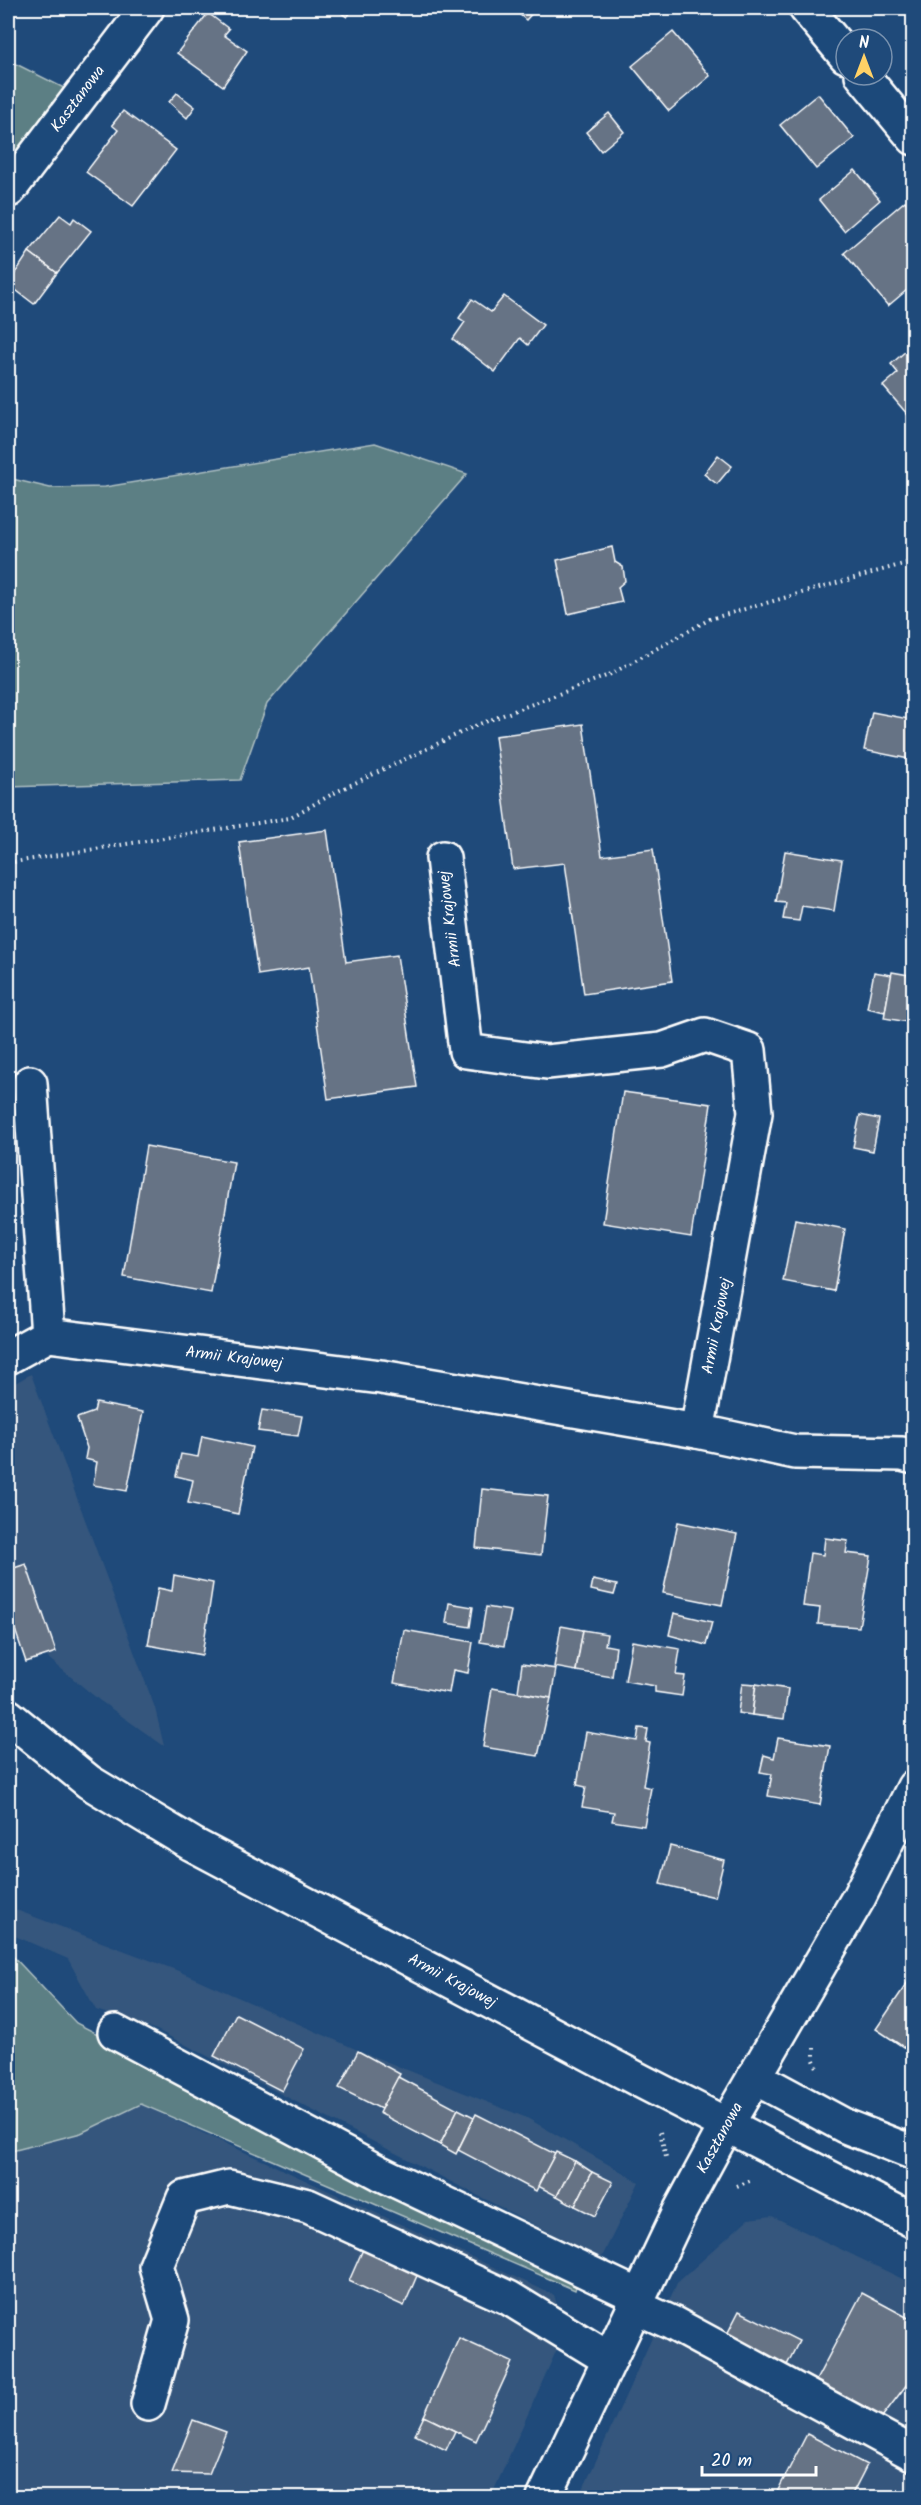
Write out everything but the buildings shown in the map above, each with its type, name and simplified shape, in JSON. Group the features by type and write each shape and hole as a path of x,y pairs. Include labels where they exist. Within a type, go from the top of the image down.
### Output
{"street":[{"name":"Kasztanowa","path":"9,190 147,8"},
{"path":"806,8 834,42"},
{"path":"872,87 914,138"},
{"name":"Armii Krajowej","path":"48,1335 381,1377 697,1431 755,1113 749,1050 705,1035 662,1050 547,1062 466,1051 443,858"},
{"path":"8,1357 48,1335 30,1083"},
{"path":"697,1431 795,1452 902,1454 914,1458"},
{"name":"Armii Krajowej","path":"8,1716 89,1782 192,1844 914,2221"},
{"name":"Kasztanowa","path":"544,2498 636,2301 727,2124 859,1898 914,1787"},
{"path":"115,2032 380,2173 636,2301 672,2323 914,2454"},
{"path":"753,2077 845,2126 914,2153"},
{"path":"148,2404 172,2320 156,2266 183,2198 230,2187 308,2206 509,2298 609,2359"}],"path":[{"path":"8,863 289,818 338,791 477,725 609,675 710,619 914,561"},
{"path":"733,2187 754,2179"}],"shaded area":[{"path":"31,1374 155,1708 164,1746 99,1700 8,1625 8,1387"},
{"path":"8,1824 16,1910 176,1970 360,2051 527,2118 639,2182 601,2259 157,2030 96,2010 68,1959 8,1933"},
{"path":"140,2104 554,2295 565,2331 491,2497 8,2498 8,2152 81,2133"},
{"path":"772,2216 913,2284 913,2497 579,2498 677,2283 748,2219"}],"green space":[{"path":"8,60 64,88 8,180"},
{"path":"375,443 467,474 267,704 240,780 8,787 8,478 50,488 105,487"},
{"path":"8,1951 76,2023 578,2280 575,2290 141,2104 81,2133 8,2152"}]}
